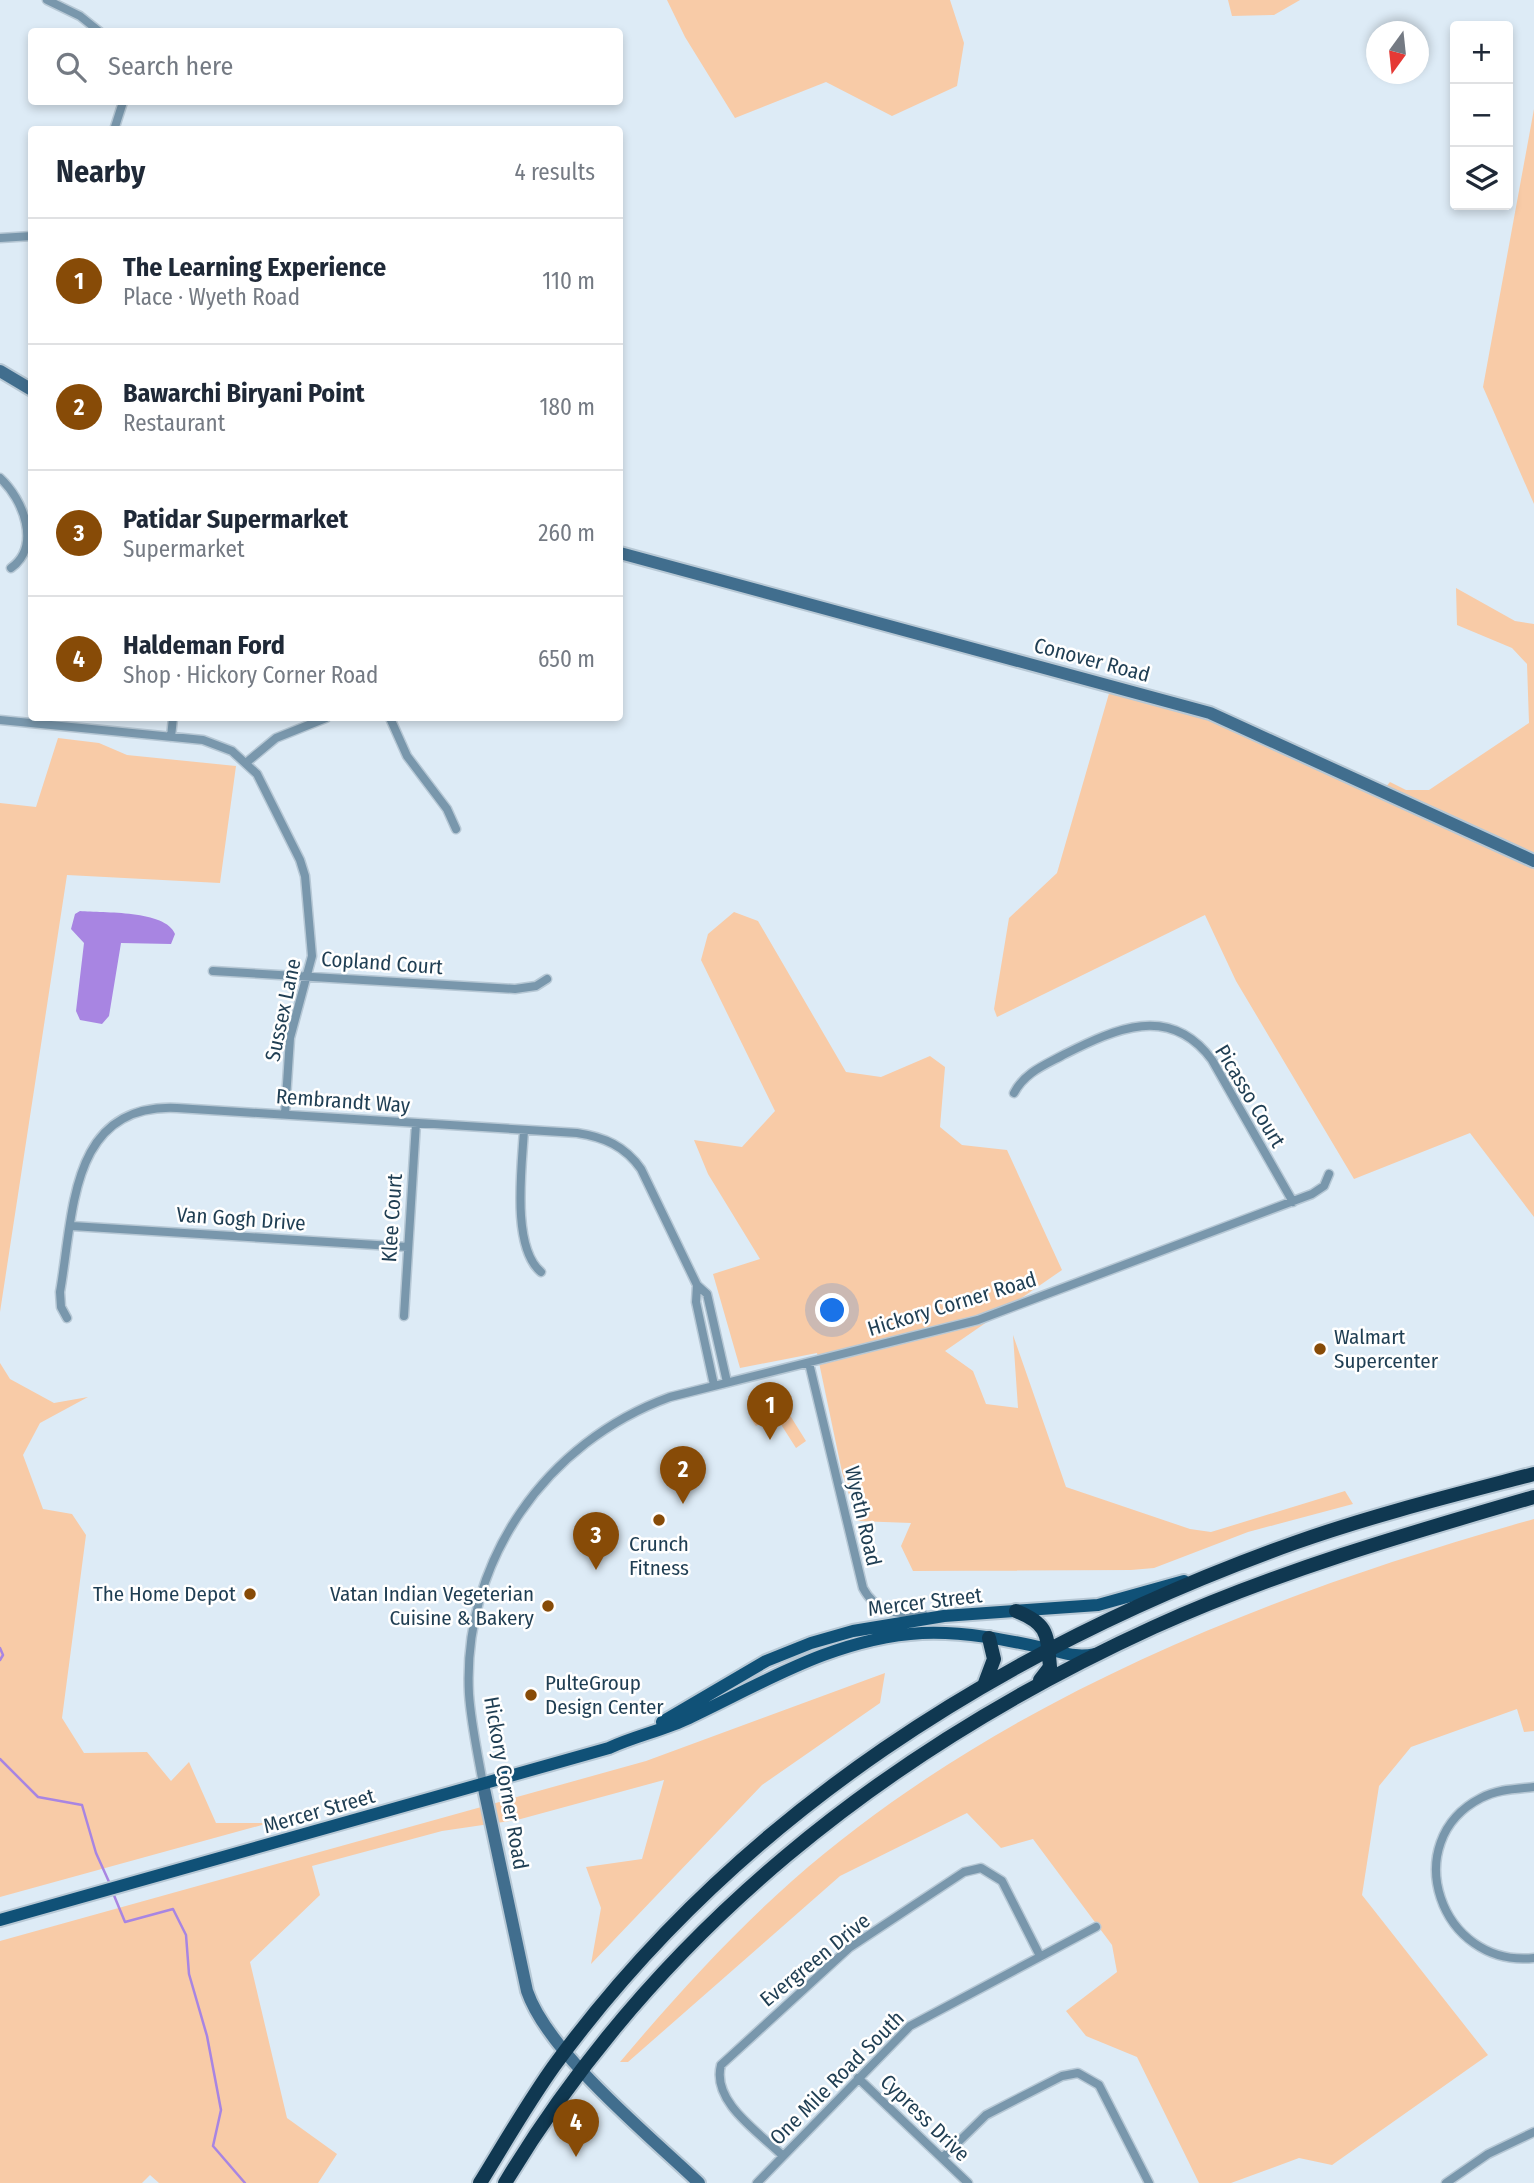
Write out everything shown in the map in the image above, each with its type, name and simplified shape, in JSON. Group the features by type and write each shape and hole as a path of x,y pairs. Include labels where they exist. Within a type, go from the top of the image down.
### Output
{"highway":[{"path":"480,2183 528,2104 565,2052 665,1933 767,1836 878,1750 984,1684 1048,1649 1179,1587 1369,1519 1534,1474"},
{"path":"505,2183 540,2127 583,2070 674,1961 789,1852 916,1757 1037,1683 1155,1627 1246,1590 1430,1527 1534,1497"},
{"path":"1016,1611 1034,1618 1044,1628 1050,1667 1037,1683"},
{"path":"984,1684 993,1659 989,1639"}],"main road":[{"name":"Mercer Street","path":"646,1732 766,1661 811,1643 853,1631 944,1616 1098,1605 1228,1568"},
{"name":"Mercer Street","path":"0,1920 609,1748 646,1732 685,1720 798,1664 849,1645 922,1633 989,1639 1083,1657 1102,1652"}],"street":[{"path":"47,0 80,16 95,28"},
{"path":"115,126 122,105"},
{"path":"0,238 28,236"},
{"path":"0,372 28,388"},
{"path":"0,478 18,501 27,526 24,554 11,568"},
{"name":"Conover Road","path":"623,554 1210,713 1534,861"},
{"name":"Sussex Lane","path":"0,720 215,744 247,762 261,781 302,868 313,948 309,976 290,1038 285,1114"},
{"path":"171,737 173,721"},
{"path":"247,762 276,738 318,721"},
{"path":"391,721 407,757 447,809 456,829"},
{"name":"Copland Court","path":"213,971 515,989 536,986 547,979"},
{"name":"Picasso Court","path":"1014,1093 1019,1082 1031,1071 1116,1029 1143,1025 1169,1029 1192,1041 1212,1059 1293,1202"},
{"name":"Rembrandt Way","path":"66,1318 60,1298 87,1155 99,1136 125,1116 158,1108 285,1114 599,1137 631,1156 664,1212 697,1285 708,1298 727,1382"},
{"name":"Klee Court","path":"404,1316 416,1124"},
{"path":"524,1130 521,1192 525,1236 530,1259 541,1272"},
{"name":"Hickory Corner Road","path":"699,2183 565,2052 538,2017 527,1991 484,1784 469,1695 471,1652 483,1589 513,1522 543,1480 603,1429 647,1406 714,1385 978,1320 1293,1202 1324,1186 1329,1174"},
{"name":"Van Gogh Drive","path":"72,1226 408,1247"},
{"name":"Rembrandt Way","path":"697,1285 696,1302 714,1385"},
{"name":"Wyeth Road","path":"809,1363 866,1594 881,1608 897,1614 944,1616"},
{"path":"1534,1787 1492,1793 1467,1807 1449,1828 1437,1866 1443,1907 1465,1938 1497,1956 1534,1958"},
{"name":"Evergreen Drive","path":"783,2156 726,2099 719,2081 721,2065 849,1948 964,1872 981,1868 1002,1881 1040,1956"},
{"name":"One Mile Road South","path":"757,2183 896,2038 925,2015 1096,1927"},
{"path":"943,2158 986,2115 1062,2076 1078,2073 1098,2085 1149,2183"},
{"name":"Cypress Drive","path":"858,2078 968,2183"},
{"path":"1446,2183 1488,2154 1534,2132"}],"shaded area":[{"path":"667,0 950,0 964,43 957,86 892,116 826,82 735,118 685,37"},
{"path":"1228,0 1300,0 1274,15 1232,16"},
{"path":"1534,109 1534,504 1483,387"},
{"path":"1456,588 1515,621 1534,624 1534,1217 1470,1133 1354,1179 1236,981 1205,915 997,1017 994,1009 1009,918 1057,873 1110,690 1219,721 1378,796 1390,782 1406,790 1429,790 1529,723 1527,664 1512,648 1457,625"},
{"path":"58,738 99,743 127,755 236,766 220,883 67,875 0,1312 0,803 36,807"},
{"path":"80,911 147,917 169,926 175,934 171,944 121,943 109,1016 102,1024 80,1020 76,1011 84,943 71,929 75,914"},
{"path":"734,912 758,921 846,1072 881,1077 930,1056 945,1067 940,1127 962,1145 1007,1150 1062,1270 945,1351 973,1371 986,1404 1018,1408 1013,1335 1066,1487 1190,1529 1211,1532 1345,1491 1353,1504 1248,1532 1154,1568 1131,1570 913,1571 901,1546 911,1523 857,1521 842,1472 817,1353 740,1368 713,1274 760,1259 708,1174 694,1140 742,1147 775,1111 701,960 708,934"},
{"path":"0,1363 10,1379 54,1403 88,1397 40,1423 23,1455 43,1509 72,1514 86,1535 62,1718 84,1753 147,1752 171,1781 189,1762 216,1823 269,1823 0,1897"},
{"path":"781,1401 806,1441 796,1448 775,1415 756,1426 751,1419"},
{"path":"1534,1519 1534,1731 1524,1732 1517,1709 1411,1747 1379,1786 1362,1895 1488,2055 1332,2165 1299,2158 1231,2183 1199,2183 1137,2057 1086,2036 1066,2011 1117,1972 1112,1945 1033,1839 1001,1848 967,1813 840,1876 628,2062 620,2062 703,1968 792,1881 873,1816 959,1758 1049,1706 1142,1659 1238,1618 1336,1581"},
{"path":"885,1673 880,1703 762,1785 591,1964 601,1908 586,1867 642,1859 664,1780 517,1820 442,1831 312,1866 320,1895 250,1962 287,2118 337,2154 318,2183 159,2183 150,2175 142,2183 0,2183 0,1941 646,1761"}],"waterway":[{"path":"0,1648 3,1655 0,1660"},
{"path":"0,1759 38,1797 82,1805 96,1853 110,1884"},
{"path":"113,1893 125,1922 173,1909 186,1935 189,1974 207,2036 221,2110 213,2146 245,2183"}],"place":[{"name":"Walmart Supercenter","path":"1320,1349"},
{"name":"The Learning Experience","path":"770,1440"},
{"name":"Bawarchi Biryani Point","path":"683,1504"},
{"name":"Crunch Fitness","path":"659,1520"},
{"name":"Patidar Supermarket","path":"596,1570"},
{"name":"The Home Depot","path":"250,1594"},
{"name":"Vatan Indian Vegeterian Cuisine & Bakery","path":"548,1606"},
{"name":"PulteGroup Design Center","path":"531,1695"},
{"name":"Haldeman Ford","path":"576,2157"}]}
